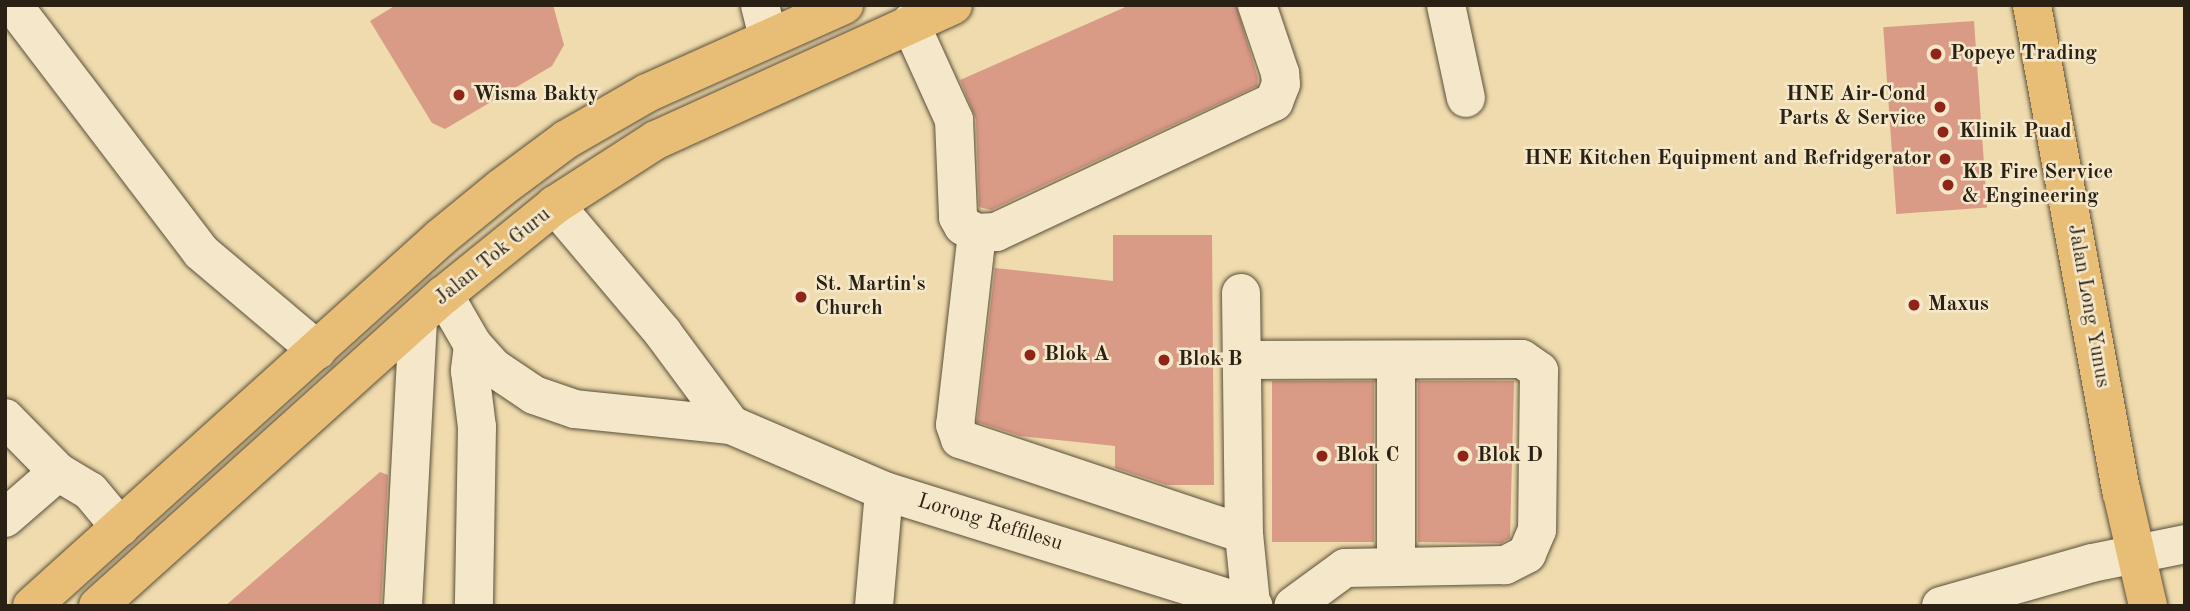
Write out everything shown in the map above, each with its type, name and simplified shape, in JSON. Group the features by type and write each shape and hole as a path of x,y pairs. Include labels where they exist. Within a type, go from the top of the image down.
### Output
{"main road":[{"path":"32,606 440,238 567,139 764,20 844,5"},
{"name":"Jalan Tok Guru","path":"98,606 431,307 555,205 656,140 953,5"},
{"name":"Jalan Long Yunus","path":"2032,5 2134,554 2148,606"}],"street":[{"path":"13,5 201,252 317,350"},
{"path":"910,23 954,120 958,217 963,226 977,233 996,232 1274,102 1282,84 1257,5"},
{"path":"1446,5 1466,97"},
{"path":"555,205 663,333 731,425"},
{"path":"977,233 955,425 960,439 1244,534"},
{"path":"1241,293 1244,534 1253,605"},
{"path":"403,606 431,307"},
{"name":"Lorong Reffilesu","path":"431,307 494,368 534,395 575,409 731,425 884,491 1253,605"},
{"path":"473,345 470,371 477,427 474,606"},
{"path":"1242,360 1522,359 1536,365 1539,379 1537,530 1527,554 1505,565 1345,568 1293,606"},
{"path":"1396,360 1396,565"},
{"path":"5,418 58,472 90,491 120,527"},
{"path":"5,518 58,472"},
{"path":"873,606 884,491"},
{"path":"1941,606 2134,554 2185,544"}],"building":[{"name":"Wisma Bakty","path":"396,5 553,5 564,45 552,66 445,129 432,123 370,21"},
{"path":"1130,5 1236,5 1258,78 1257,86 991,210 979,207 976,119 960,80"},
{"path":"1974,21 1987,208 1896,214 1883,27"},
{"path":"1113,235 1212,235 1214,485 1167,485 1115,468 1115,446 1020,436 977,422 995,268 1113,281"},
{"name":"Blok C","path":"1272,381 1374,381 1374,542 1272,542"},
{"name":"Blok D","path":"1418,381 1514,381 1510,538 1501,543 1418,542"},
{"path":"380,472 388,475 381,606 225,606"}],"place":[{"name":"Popeye Trading","path":"1936,54"},
{"name":"Wisma Bakty","path":"459,95"},
{"name":"HNE Air-Cond Parts & Service","path":"1940,107"},
{"name":"Klinik Puad","path":"1943,132"},
{"name":"HNE Kitchen Equipment and Refridgerator","path":"1945,159"},
{"name":"KB Fire Service & Engineering","path":"1948,185"},
{"name":"St. Martin's Church","path":"801,297"},
{"name":"Maxus","path":"1914,305"},
{"name":"Blok A","path":"1030,355"},
{"name":"Blok B","path":"1164,360"},
{"name":"Blok C","path":"1322,456"},
{"name":"Blok D","path":"1463,456"}]}
